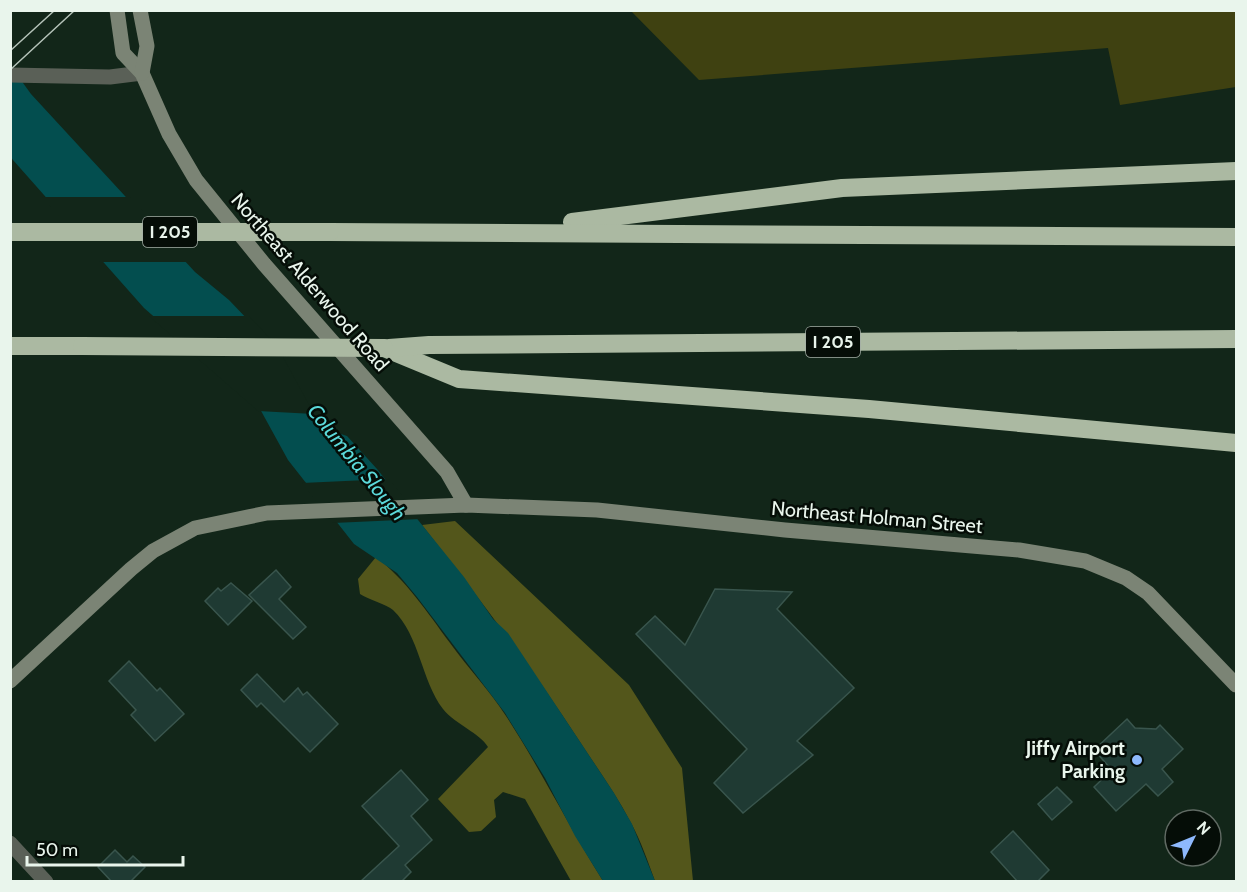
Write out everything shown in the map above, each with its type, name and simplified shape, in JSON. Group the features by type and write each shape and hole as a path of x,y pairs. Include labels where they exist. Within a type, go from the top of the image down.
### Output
{"highway":[{"path":"499,231 842,188 1236,171"},
{"name":"I 205","path":"10,232 499,231 1236,237"},
{"name":"I 205","path":"10,346 384,348 429,345 1236,339"},
{"path":"384,348 459,379 881,410 1236,443"}],"street":[{"name":"Northeast Alderwood Road","path":"117,10 123,53 142,73 169,134 196,180 264,264 447,472 466,505"},
{"path":"10,75 110,77 142,73 147,46 140,10"},
{"name":"Northeast Holman Street","path":"10,681 131,569 175,537 195,528 242,516 316,510 466,505 597,510 785,530 1019,550 1085,561 1113,571 1148,593 1236,686"},
{"path":"10,843 46,882"}],"shaded area":[{"path":"631,11 1236,11 1236,87 1120,105 1108,48 699,80"},
{"path":"455,521 629,685 682,768 693,881 655,881 635,830 606,781 523,658 422,525"},
{"path":"376,557 416,597 500,707 603,881 571,881 525,799 503,792 494,800 496,817 481,831 469,832 438,799 488,747 479,737 454,720 443,709 430,685 409,632 393,610 360,594 358,579"}],"water":[{"name":"Columbia Slough","path":"10,65 31,94 195,272 229,300 275,348 317,426 347,436 377,469 464,577 493,619 508,633 614,793 632,824 655,881 603,881 505,713 417,597 397,573 354,544 288,460 260,409 144,308 13,160 10,156"}],"pier":[{"path":"42,197 130,197 190,262 100,262"},
{"path":"149,316 249,316 277,346 314,414 258,411"},
{"path":"389,479 421,519 333,523 302,483"}],"building":[{"path":"276,570 291,587 279,599 306,627 293,639 249,595"},
{"path":"231,583 252,601 228,625 205,601 218,588 221,591"},
{"path":"715,589 792,592 777,609 854,688 797,741 813,755 743,813 714,783 747,749 636,634 655,616 685,645"},
{"path":"129,661 157,691 160,688 184,714 155,741 131,715 136,710 109,681"},
{"path":"257,674 284,702 298,688 303,695 307,692 338,724 310,752 261,703 257,707 241,690"},
{"name":"Jiffy Airport Parking","path":"1127,719 1135,728 1156,729 1160,725 1183,749 1162,769 1173,782 1158,796 1146,784 1116,811 1094,787 1112,770 1094,750"},
{"path":"401,770 428,800 411,816 432,840 405,865 411,872 401,882 360,882 399,846 362,806"},
{"path":"1057,787 1072,802 1052,820 1038,804"},
{"path":"1013,831 1049,870 1037,882 1018,882 991,852"},
{"path":"115,850 127,862 133,856 145,867 130,882 112,882 98,867"}],"tram line":[{"path":"10,51 55,10"},
{"path":"10,70 75,10"}],"place":[{"name":"Jiffy Airport Parking","path":"1137,760"}]}
